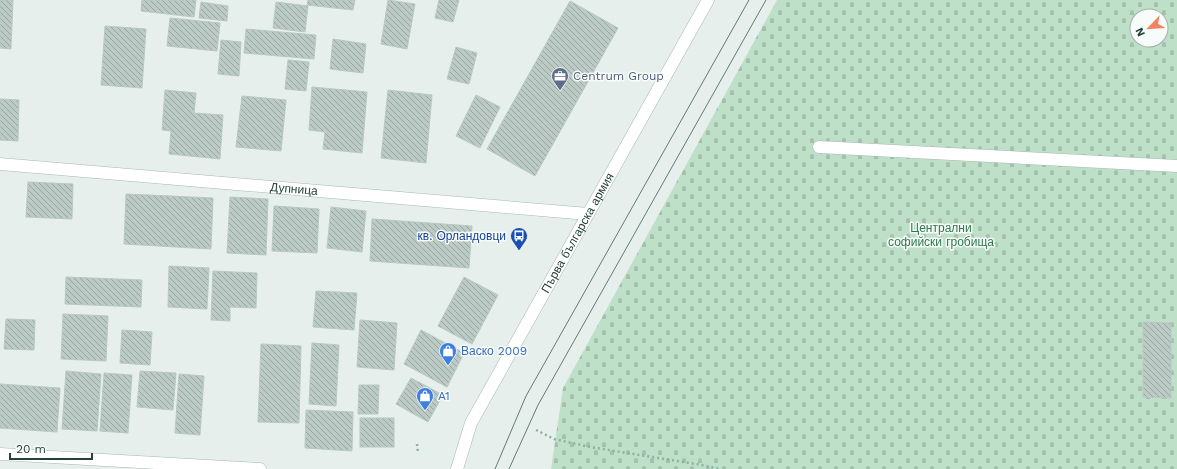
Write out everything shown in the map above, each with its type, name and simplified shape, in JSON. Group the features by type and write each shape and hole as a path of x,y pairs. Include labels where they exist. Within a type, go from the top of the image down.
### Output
{"street":[{"name":"Първа българска армия","path":"457,469 471,423 708,0"},
{"path":"819,147 1177,166"},
{"name":"Дупница","path":"0,164 588,214"},
{"path":"0,454 260,469"}],"path":[{"path":"536,430 554,439 590,447 720,469"},
{"path":"417,444 418,453"}],"green space":[{"name":"Централни софийски гробища","path":"777,0 1177,0 1177,469 551,469 563,388"}],"building":[{"path":"0,0 13,0 11,49 0,48"},
{"path":"142,0 196,0 194,17 141,11"},
{"path":"308,0 355,0 353,10 307,5"},
{"path":"388,0 415,4 407,49 381,44"},
{"path":"439,0 459,0 453,22 435,18"},
{"path":"570,1 618,28 535,176 487,149"},
{"path":"201,2 228,6 227,21 199,18"},
{"path":"276,2 308,6 305,32 273,28"},
{"path":"170,18 220,23 217,51 167,46"},
{"path":"105,26 146,29 142,88 101,85"},
{"path":"246,29 316,35 314,59 244,53"},
{"path":"333,39 366,44 363,73 330,69"},
{"path":"221,40 241,42 239,76 218,74"},
{"path":"456,47 477,53 469,84 447,79"},
{"path":"288,60 309,62 306,91 285,89"},
{"path":"312,87 367,92 362,153 323,149 325,132 309,130"},
{"path":"165,90 196,93 194,113 223,115 220,159 169,154 171,131 162,130"},
{"path":"388,90 432,95 426,163 381,158"},
{"path":"476,95 500,107 480,148 456,136"},
{"path":"242,96 286,100 281,151 236,147"},
{"path":"0,99 19,100 18,141 0,140"},
{"path":"28,182 73,184 72,219 26,217"},
{"path":"126,194 213,198 211,249 124,244"},
{"path":"230,197 268,199 266,255 227,253"},
{"path":"274,206 319,209 317,253 272,251"},
{"path":"331,207 366,211 362,252 327,248"},
{"path":"372,219 472,226 469,268 370,261"},
{"path":"169,266 209,268 207,309 168,307"},
{"path":"213,271 257,273 256,308 230,307 230,321 211,320"},
{"path":"66,277 142,280 141,307 65,304"},
{"path":"464,277 498,295 472,344 438,326"},
{"path":"316,291 357,293 354,330 313,327"},
{"path":"63,314 108,316 106,361 61,359"},
{"path":"6,319 35,320 34,350 4,349"},
{"path":"360,320 397,323 394,370 357,367"},
{"path":"1143,322 1171,323 1171,398 1143,397"},
{"path":"122,330 152,332 150,365 120,363"},
{"path":"421,330 464,353 447,387 404,364"},
{"path":"312,343 339,345 336,406 309,404"},
{"path":"261,344 301,346 299,423 258,422"},
{"path":"66,371 101,374 97,431 62,429"},
{"path":"140,371 176,373 173,410 137,407"},
{"path":"104,373 132,375 128,433 100,431"},
{"path":"179,374 204,376 200,435 175,433"},
{"path":"411,378 443,395 428,422 396,404"},
{"path":"0,384 60,388 57,432 0,428"},
{"path":"359,385 379,385 378,414 358,414"},
{"path":"306,410 353,412 352,451 305,448"},
{"path":"360,418 394,418 394,447 360,447"}],"tram line":[{"path":"495,469 526,396 749,0"},
{"path":"509,469 538,405 766,0"}],"place":[{"name":"Centrum Group","path":"560,91"},
{"name":"кв. Орландовци","path":"519,251"},
{"name":"Васко 2009","path":"448,366"},
{"name":"A1","path":"425,411"}]}
